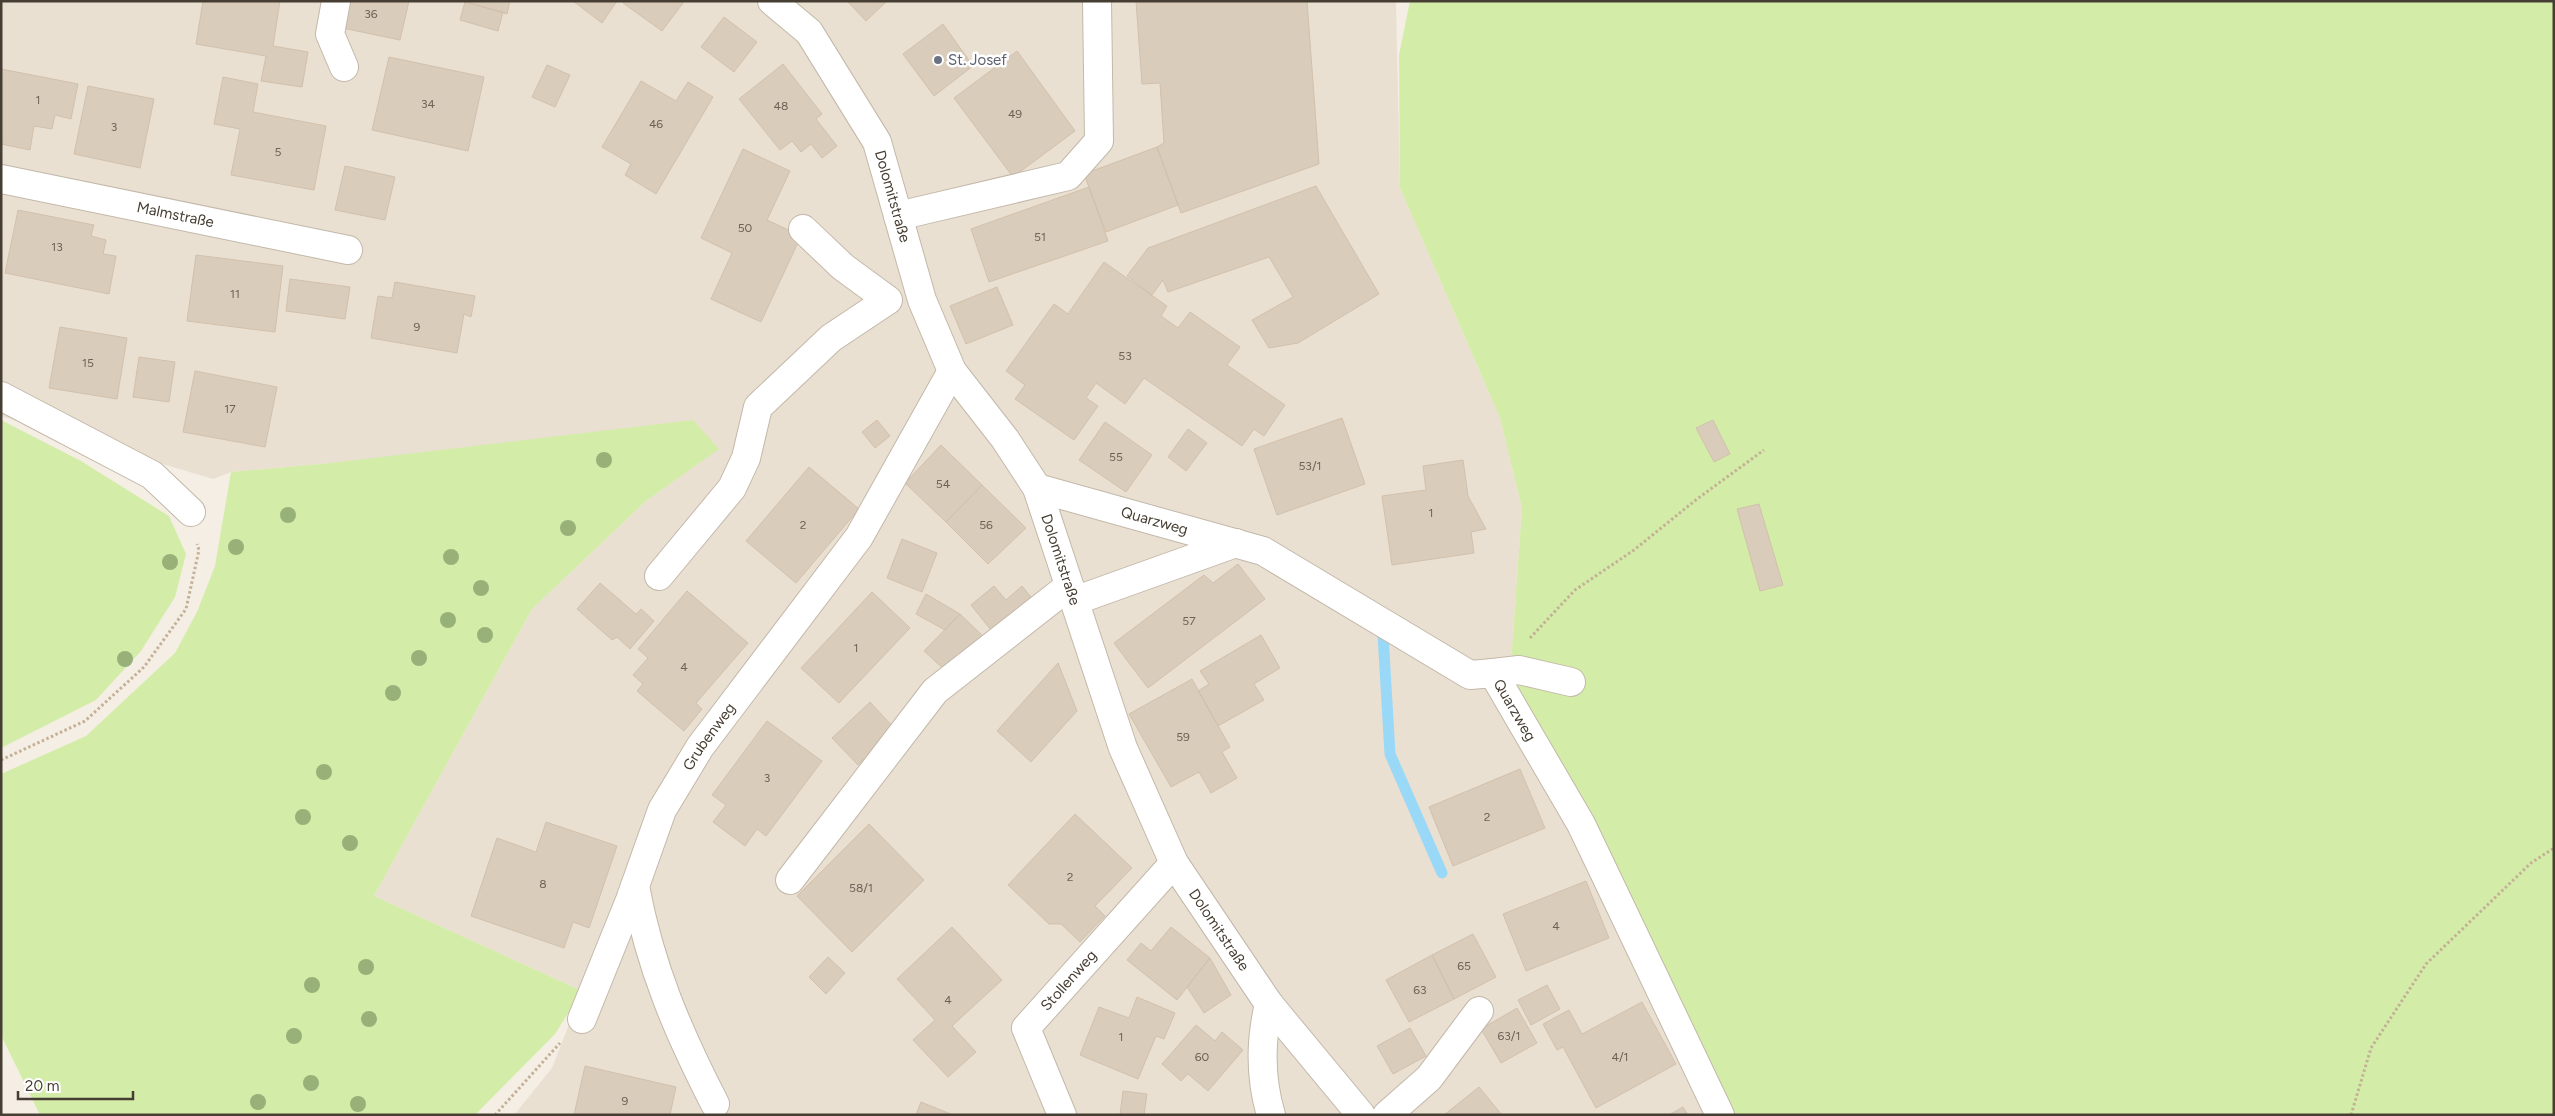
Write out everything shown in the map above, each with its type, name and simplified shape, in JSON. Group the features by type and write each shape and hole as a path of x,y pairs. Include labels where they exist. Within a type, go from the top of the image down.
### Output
{"street":[{"path":"336,1 330,34 344,67"},
{"name":"Dolomitstraße","path":"772,1 809,32 876,142 919,290 952,371 1005,439 1037,488 1122,748 1174,863 1269,1004 1361,1115"},
{"path":"898,216 1068,176 1099,141 1097,1"},
{"name":"Malmstraße","path":"1,179 348,250"},
{"path":"803,229 843,267 888,300"},
{"path":"660,576 732,488 746,458 758,407 831,338 888,300 919,290"},
{"name":"Grubenweg","path":"582,1019 635,886 662,810 700,747 859,537 952,371"},
{"path":"1,396 152,475 191,512"},
{"name":"Quarzweg","path":"1037,488 1263,551 1470,676 1493,673 1580,824 1720,1115"},
{"path":"790,880 935,691 1071,594 1236,543"},
{"path":"1493,673 1519,670 1571,682"},
{"name":"Stollenweg","path":"1062,1115 1026,1028 1174,863"},
{"path":"635,886 643,928 659,982 688,1050 715,1104"},
{"path":"1269,1004 1262,1032 1263,1087 1271,1115"},
{"path":"1387,1115 1428,1078 1479,1011"}],"path":[{"path":"1493,673 1538,630 1575,590 1634,550 1697,499 1764,450"},
{"path":"1,760 85,721 144,667 186,609 198,550 191,512"},
{"path":"2351,1115 2371,1048 2426,964 2531,863 2554,848"},
{"path":"495,1115 582,1019"}],"shaded area":[{"path":"1,1 1396,1 1400,188 1500,418 1522,508 1510,677 1730,1115 514,1115 552,1068 582,991 374,896 532,609 646,501 718,449 331,463 231,472 213,479 1,416"}],"green space":[{"path":"1410,1 2554,1 2554,1115 1730,1115 1510,677 1522,508 1500,418 1400,188 1399,55"},
{"path":"1,420 81,461 169,516 186,554 175,597 141,651 96,700 1,748"},
{"path":"693,420 719,449 646,501 532,609 374,896 582,991 555,1034 475,1115 40,1115 1,1035 1,774 86,736 175,653 197,612 215,566 231,472 331,463"}],"building":[{"path":"203,1 280,1 273,46 308,52 302,87 261,81 266,56 196,44"},
{"path":"338,1 409,1 400,40 333,26"},
{"path":"470,1 510,1 507,14 469,3"},
{"path":"573,1 617,1 602,23"},
{"path":"625,1 680,1 683,3 662,31 623,3"},
{"path":"847,1 887,1 866,21"},
{"path":"1136,1 1307,1 1319,164 1181,213 1157,147 1164,143 1160,83 1142,84"},
{"path":"465,2 503,12 498,31 460,20"},
{"path":"724,17 757,42 734,72 701,47"},
{"name":"St. Josef","path":"943,24 973,66 934,96 903,54"},
{"path":"1017,51 1075,131 1013,177 954,98"},
{"path":"389,57 484,77 468,151 372,130"},
{"path":"783,64 822,114 816,119 837,146 822,158 811,144 801,152 792,141 780,150 739,99"},
{"path":"547,65 570,75 555,107 532,97"},
{"path":"1,69 78,84 71,119 55,115 52,129 34,126 30,150 1,144"},
{"path":"223,77 258,84 253,112 326,126 314,190 231,175 240,129 214,124"},
{"path":"641,81 676,101 688,82 713,97 656,194 625,175 631,164 602,147"},
{"path":"88,86 154,99 140,168 74,154"},
{"path":"1157,147 1178,205 1106,232 1084,174"},
{"path":"743,149 790,171 767,220 801,236 761,322 711,299 732,253 701,238"},
{"path":"345,166 395,177 385,220 335,210"},
{"path":"1316,186 1379,294 1298,343 1269,348 1252,320 1293,297 1269,257 1168,292 1163,280 1152,295 1127,276 1148,248"},
{"path":"1089,187 1108,241 989,282 971,229"},
{"path":"18,210 94,225 91,236 106,240 103,254 116,256 109,294 5,273"},
{"path":"196,255 283,266 275,332 187,321"},
{"path":"1104,262 1167,306 1161,316 1178,328 1190,312 1240,347 1227,365 1285,405 1264,436 1254,429 1242,446 1144,378 1125,404 1096,383 1086,398 1098,406 1074,440 1015,399 1025,385 1006,371 1054,304 1068,314"},
{"path":"290,279 350,287 345,319 286,311"},
{"path":"395,282 475,296 471,317 464,314 457,353 371,338 378,296 392,298"},
{"path":"997,287 1013,325 966,344 950,306"},
{"path":"60,327 127,338 117,399 49,388"},
{"path":"139,357 175,362 169,402 133,397"},
{"path":"195,371 277,387 265,447 183,432"},
{"path":"1342,418 1365,484 1277,515 1254,449"},
{"path":"877,420 890,436 875,448 862,432"},
{"path":"1713,420 1730,454 1714,462 1696,428"},
{"path":"1105,422 1152,455 1126,492 1079,460"},
{"path":"1188,429 1207,443 1186,471 1168,457"},
{"path":"941,445 982,485 946,522 905,483"},
{"path":"1463,460 1468,496 1486,529 1471,532 1474,553 1392,565 1382,496 1426,490 1423,466"},
{"path":"809,467 859,509 796,583 746,541"},
{"path":"982,485 1026,528 988,564 946,522"},
{"path":"1759,504 1783,585 1760,591 1737,509"},
{"path":"902,539 937,553 922,592 887,578"},
{"path":"1238,564 1265,599 1148,688 1114,643 1204,575 1213,583"},
{"path":"600,583 636,614 641,609 654,621 630,649 617,637 612,640 577,609"},
{"path":"994,586 1006,600 1022,586 1035,602 995,635 971,605"},
{"path":"687,591 748,643 696,703 702,709 684,731 637,691 643,684 633,675 648,658 638,649"},
{"path":"872,592 910,628 839,703 801,668"},
{"path":"926,594 960,614 945,630 916,614"},
{"path":"960,614 986,639 947,672 924,651"},
{"path":"1261,635 1280,668 1254,684 1264,700 1218,726 1198,691 1209,684 1200,671"},
{"path":"1058,663 1077,711 1031,762 997,731"},
{"path":"1192,679 1230,747 1222,752 1237,778 1211,793 1199,772 1171,787 1129,714"},
{"path":"870,702 895,729 858,765 832,738"},
{"path":"767,721 822,761 766,836 757,829 745,846 713,822 726,805 712,795"},
{"path":"1520,769 1545,828 1453,866 1429,807"},
{"path":"1075,814 1132,868 1095,906 1105,916 1080,942 1061,924 1049,924 1008,885"},
{"path":"546,822 617,846 589,928 573,922 564,948 471,916 497,838 536,852"},
{"path":"869,824 924,880 852,952 797,896"},
{"path":"1586,881 1609,938 1526,971 1503,914"},
{"path":"952,927 1002,980 952,1026 976,1052 948,1077 913,1040 935,1020 897,979"},
{"path":"1171,927 1210,958 1177,1000 1127,960 1141,943 1151,951"},
{"path":"1473,934 1496,977 1454,999 1432,955"},
{"path":"1432,955 1454,999 1409,1022 1386,980"},
{"path":"828,957 845,973 826,994 809,977"},
{"path":"1210,958 1231,995 1204,1013 1187,987"},
{"path":"1547,985 1560,1009 1531,1025 1518,1000"},
{"path":"1137,997 1175,1013 1164,1039 1156,1036 1138,1079 1080,1055 1099,1007 1129,1018"},
{"path":"1642,1002 1676,1064 1596,1108 1563,1047 1557,1050 1543,1024 1569,1010 1582,1034"},
{"path":"1517,1008 1537,1043 1501,1063 1481,1029"},
{"path":"1196,1025 1215,1041 1222,1032 1243,1050 1208,1091 1188,1074 1181,1081 1162,1064"},
{"path":"1410,1028 1426,1056 1393,1074 1377,1046"},
{"path":"585,1066 676,1087 670,1115 574,1115"},
{"path":"1479,1087 1502,1115 1444,1115"},
{"path":"1123,1091 1147,1094 1144,1115 1120,1115"},
{"path":"921,1102 953,1115 916,1115"},
{"path":"1683,1107 1688,1115 1669,1115"}],"waterway":[{"path":"1383,635 1390,754 1442,873"}],"place":[{"name":"St. Josef","path":"938,60"}]}
